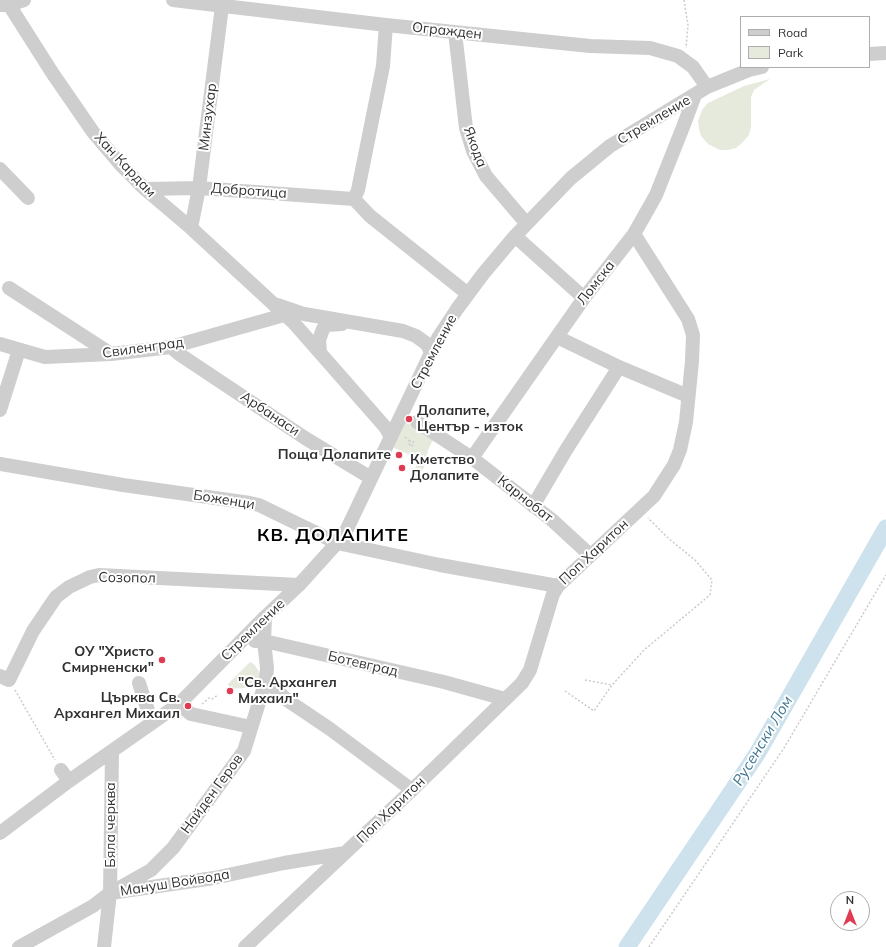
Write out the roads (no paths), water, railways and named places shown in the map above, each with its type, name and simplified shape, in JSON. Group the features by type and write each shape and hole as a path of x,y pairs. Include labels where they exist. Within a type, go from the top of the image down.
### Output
{"street":[{"path":"5,3 24,0"},
{"name":"Огражден","path":"173,0 386,25 590,46 650,48 678,56 692,67 701,91"},
{"name":"Хан Кардам","path":"5,3 93,132 121,165 145,189 191,228 293,322 383,424 391,437"},
{"name":"Минзухар","path":"191,228 199,188 222,6"},
{"path":"386,25 383,66 358,190 354,199 370,216 468,294"},
{"name":"Якода","path":"455,32 466,128 474,151 486,176 526,223"},
{"path":"870,54 886,53"},
{"name":"Стремление","path":"0,833 65,776 112,752 179,704 265,617 299,586 337,544 347,529 442,332 468,294 526,223 571,178 610,146 701,91 749,70 758,68"},
{"name":"Ломска","path":"472,458 584,298 634,234 656,195 701,91"},
{"path":"0,169 28,198"},
{"name":"Добротица","path":"145,189 199,188 354,199"},
{"name":"Поп Харитон","path":"245,947 412,790 522,683 530,670 553,594 558,586 654,496 674,465 683,437 692,362 693,335 688,319 634,234"},
{"path":"515,236 584,298"},
{"path":"10,288 112,354"},
{"path":"274,304 304,314 402,331 416,336 427,344 431,353"},
{"name":"Свиленград","path":"0,344 45,357 112,354 171,347 284,315"},
{"path":"320,352 320,334 328,325 356,322"},
{"path":"557,337 619,367 688,396"},
{"name":"Арбанаси","path":"171,347 179,354 305,438 371,478"},
{"path":"0,410 19,350"},
{"path":"533,506 566,450 619,367"},
{"name":"Карнобат","path":"416,422 472,458 552,520 590,555"},
{"name":"Боженци","path":"0,464 123,485 250,503 259,505 337,544 440,565 558,586"},
{"name":"Созопол","path":"4,678 56,597 69,587 90,577 99,575 299,586"},
{"name":"Найден Геров","path":"110,893 151,870 173,848 244,752 266,680 267,668 264,641 265,617"},
{"name":"Ботевград","path":"225,657 246,642 264,641 444,682 505,699"},
{"path":"266,680 287,700 330,729 412,790"},
{"path":"139,683 152,723"},
{"path":"179,704 191,714 251,727"},
{"name":"Бяла черква","path":"104,947 110,893 112,752"},
{"name":"Мануш Войвода","path":"18,947 93,906 110,893 214,878 284,863 345,853"}],"waterway":[{"name":"Русенски Лом","path":"627,947 757,754 886,528"}],"place":[{"name":"Долапите, Център - изток","path":"409,419"},
{"name":"Поща Долапите","path":"399,455"},
{"name":"Кметство Долапите","path":"402,468"},
{"name":"ОУ \"Христо Смирненски\"","path":"162,660"},
{"name":"\"Св. Архангел Михаил\"","path":"230,691"},
{"name":"Църква Св. Архангел Михаил","path":"188,706"}],"district":[{"name":"КВ. ДОЛАПИТЕ","path":"333,536"}]}
